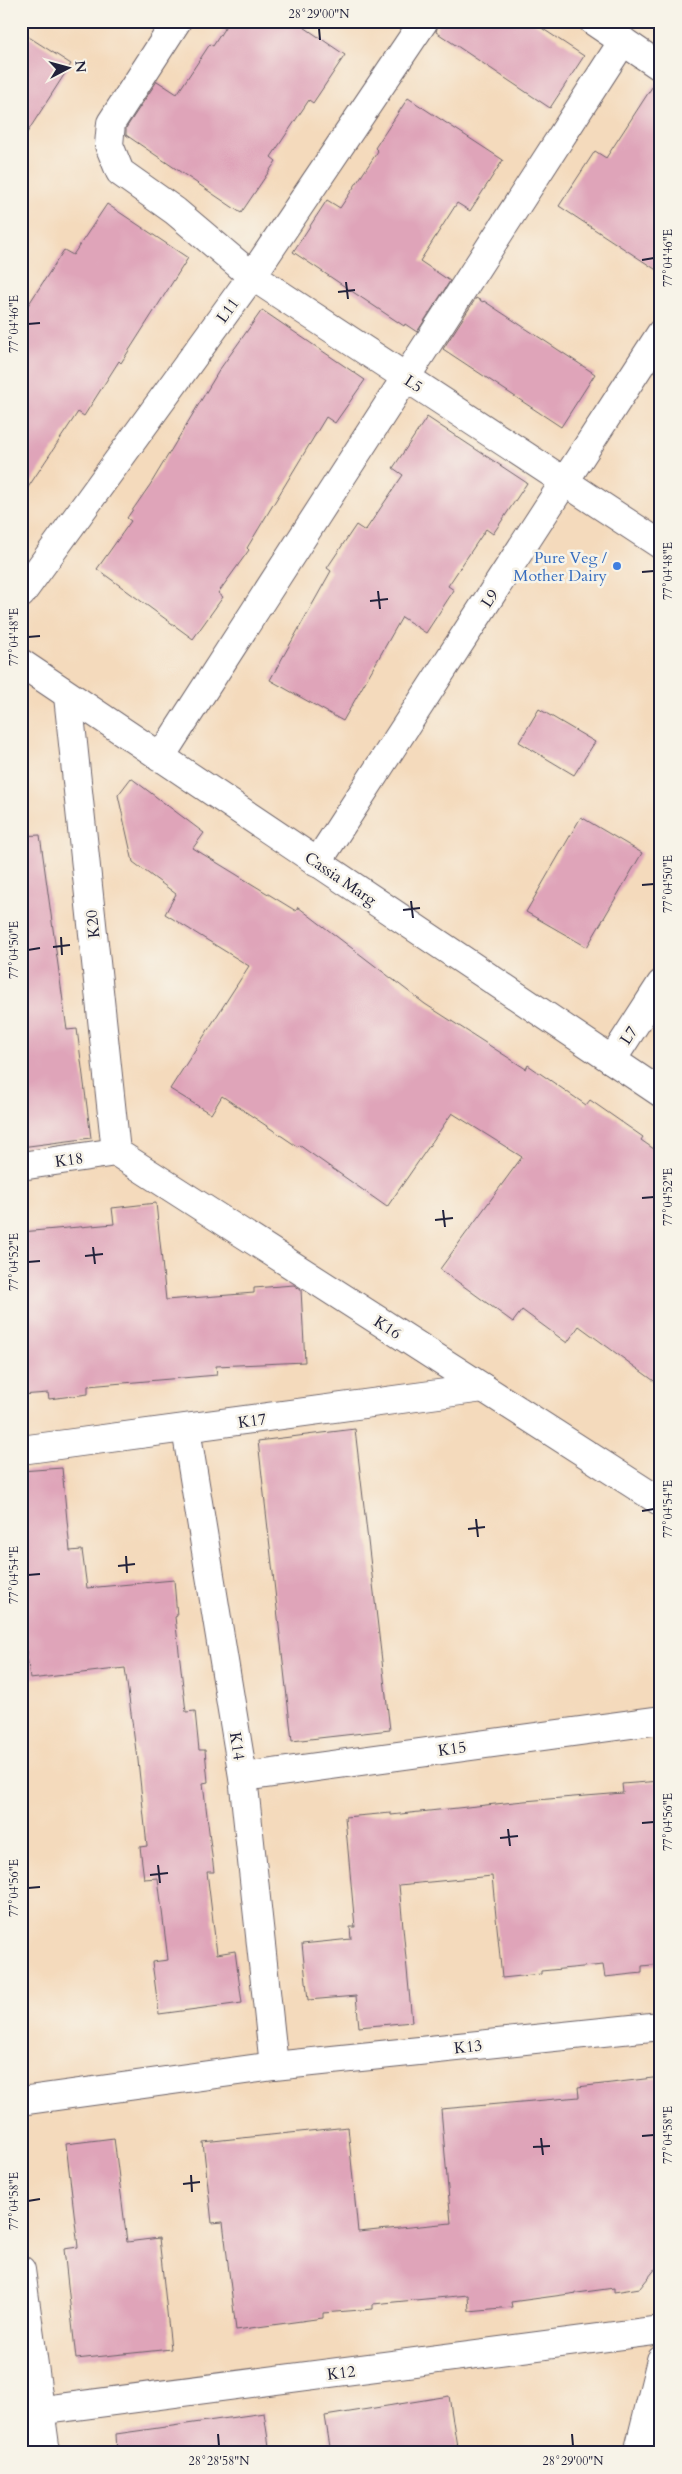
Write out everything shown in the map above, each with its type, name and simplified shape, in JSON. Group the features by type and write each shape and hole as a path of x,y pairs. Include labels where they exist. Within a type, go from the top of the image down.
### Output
{"street":[{"name":"L5","path":"177,21 112,123 109,146 120,172 175,211 252,276 661,544"},
{"name":"L11","path":"21,594 252,276 424,21"},
{"path":"593,21 661,67"},
{"path":"160,758 623,41"},
{"name":"L9","path":"317,863 661,333"},
{"name":"Cassia Marg","path":"21,663 661,1093"},
{"name":"K20","path":"68,696 116,1152"},
{"name":"L7","path":"612,1060 661,984"},
{"name":"K18","path":"21,1166 116,1152"},
{"name":"K16","path":"116,1152 661,1502"},
{"name":"K17","path":"21,1450 483,1388"},
{"name":"K14","path":"186,1429 243,1777 274,2066"},
{"name":"K15","path":"243,1777 661,1720"},
{"name":"K13","path":"21,2102 274,2066 661,2026"},
{"path":"21,2270 31,2412 46,2453"},
{"name":"K12","path":"31,2412 661,2330"},
{"path":"638,2453 661,2360"}],"building":[{"path":"229,21 295,21 345,55 313,103 309,100 271,157 276,161 241,213 126,135 126,128 157,81 177,94 210,44 213,46"},
{"path":"439,21 531,21 584,56 550,108 436,32"},
{"path":"21,32 71,64 21,142"},
{"path":"656,81 661,82 661,273 559,206 595,151 606,158"},
{"path":"408,98 503,160 470,211 457,203 420,261 450,281 417,332 405,324 404,326 293,252 327,200 340,208 378,151 375,148"},
{"path":"107,204 188,258 121,363 119,361 84,416 78,412 21,498 21,316 64,250 73,255"},
{"path":"476,298 484,301 595,374 561,427 443,349"},
{"path":"262,310 365,380 335,423 326,417 247,548 249,550 218,593 223,597 193,639 97,569 131,521 127,518 150,485 220,369"},
{"path":"427,417 527,483 493,534 486,529 448,586 454,590 426,633 402,617 343,721 270,680 331,571 327,568 356,525 365,531 403,475 393,468"},
{"path":"539,709 595,742 574,775 519,742"},
{"path":"131,778 204,833 193,848 296,911 298,907 425,1004 526,1069 528,1065 586,1105 590,1100 643,1137 641,1140 661,1154 661,1386 579,1326 567,1343 522,1310 513,1322 440,1269 522,1157 452,1113 387,1207 299,1145 298,1147 222,1096 211,1114 170,1089 249,966 165,914 176,894 133,862 118,795"},
{"path":"581,817 642,853 587,947 526,912"},
{"path":"40,835 67,1030 77,1029 91,1138 21,1147 21,836"},
{"path":"156,1203 166,1300 254,1293 254,1288 294,1285 301,1290 305,1362 216,1366 217,1375 88,1386 88,1394 49,1399 48,1393 21,1395 21,1232 114,1224 112,1208"},
{"path":"355,1429 390,1730 292,1741 258,1441"},
{"path":"62,1468 70,1551 82,1550 87,1588 174,1580 177,1616 175,1617 186,1712 195,1711 199,1750 205,1750 208,1782 203,1783 214,1872 207,1872 217,1954 235,1951 242,2003 159,2014 152,1962 168,1960 158,1878 144,1879 140,1847 147,1846 137,1751 125,1668 30,1679 25,1638 21,1639 21,1471"},
{"path":"661,1781 661,1964 642,1966 642,1973 605,1977 603,1965 541,1971 541,1974 502,1978 492,1876 399,1885 412,2022 359,2027 356,1996 308,2000 302,1944 351,1939 350,1927 355,1927 345,1817 391,1813 391,1815 623,1793 622,1784"},
{"path":"661,2077 661,2262 640,2288 614,2292 614,2288 511,2302 512,2307 469,2311 468,2295 373,2304 373,2309 323,2313 323,2318 236,2330 223,2222 212,2223 203,2142 348,2127 358,2232 451,2223 441,2109 579,2097 578,2087"},
{"path":"114,2138 127,2242 159,2238 171,2349 76,2359 64,2249 78,2247 66,2144"},
{"path":"449,2396 458,2453 331,2453 325,2416"},
{"path":"264,2413 270,2453 117,2453 116,2434"}],"place":[{"name":"Pure Veg / Mother Dairy","path":"617,566"}]}
